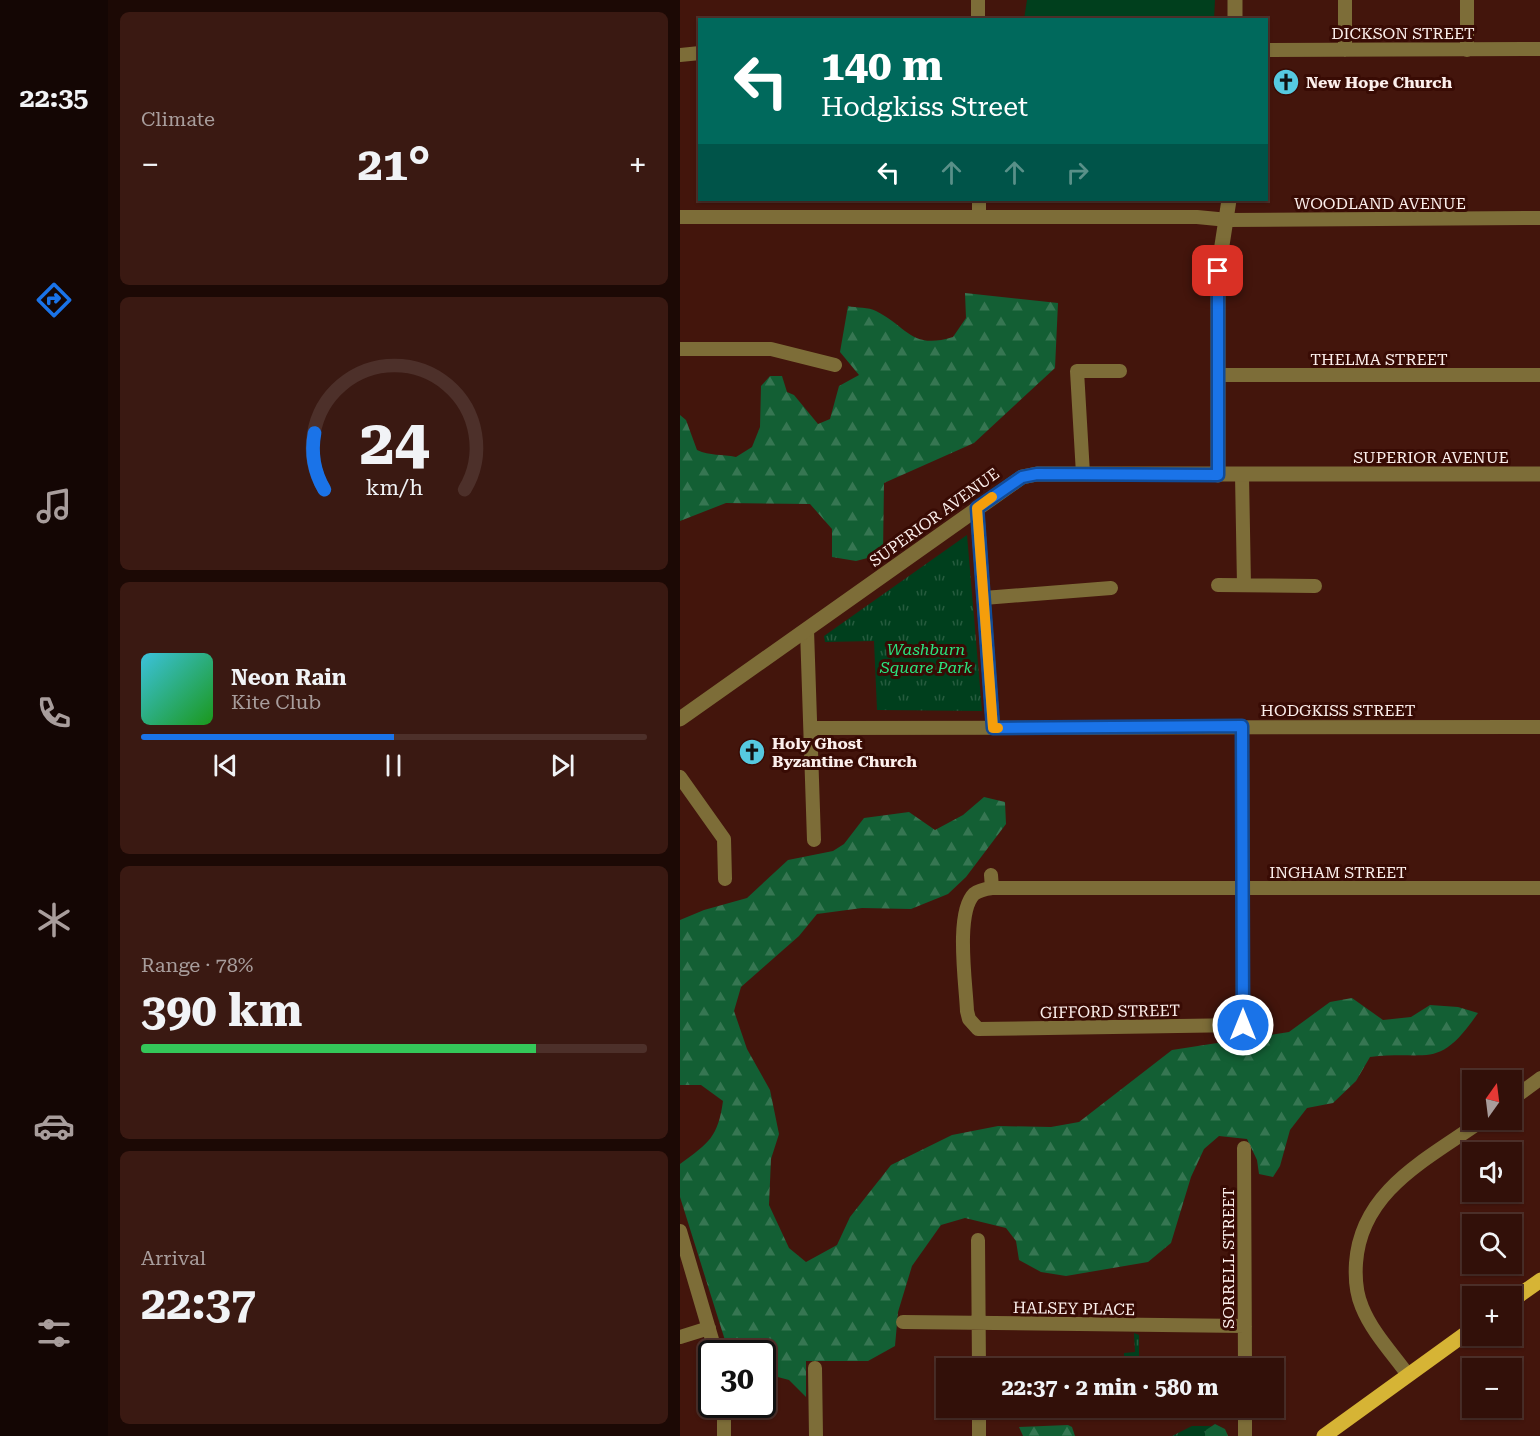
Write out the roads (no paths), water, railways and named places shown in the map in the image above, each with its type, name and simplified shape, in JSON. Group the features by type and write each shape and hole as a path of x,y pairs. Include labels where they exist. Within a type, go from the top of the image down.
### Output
{"main road":[{"path":"1522,1293 1541,1280"},
{"path":"1324,1436 1462,1336"}],"street":[{"path":"978,0 978,18"},
{"path":"1235,0 1235,18"},
{"path":"1345,0 1345,50"},
{"path":"1467,0 1467,50"},
{"name":"DICKSON STREET","path":"1268,50 1541,49"},
{"path":"680,54 698,53"},
{"path":"978,201 978,217"},
{"path":"1218,475 1218,271 1228,220 1229,201"},
{"name":"WOODLAND AVENUE","path":"680,217 1197,217 1228,220 1541,218"},
{"path":"680,349 771,349 835,365"},
{"path":"1083,474 1077,371 1120,371"},
{"name":"THELMA STREET","path":"1218,375 1541,375"},
{"name":"SUPERIOR AVENUE","path":"680,719 1022,477 1037,474 1541,474"},
{"path":"1242,475 1244,585"},
{"path":"977,508 993,728"},
{"path":"1218,585 1315,586"},
{"path":"984,598 1111,588"},
{"path":"807,630 814,840"},
{"path":"1242,726 1242,888"},
{"name":"HODGKISS STREET","path":"811,728 1541,727"},
{"path":"680,777 724,839 725,879"},
{"name":"INGHAM STREET","path":"978,1029 969,1019 967,1011 963,928 969,901 991,882 1242,888 1541,888"},
{"name":"GIFFORD STREET","path":"978,1029 1243,1025 1242,888"},
{"path":"1522,1092 1541,1078"},
{"path":"1408,1375 1362,1309 1356,1284 1359,1240 1372,1210 1390,1187 1469,1130"},
{"name":"SORRELL STREET","path":"1244,1148 1245,1358"},
{"path":"680,1231 712,1340"},
{"path":"978,1240 979,1358"},
{"name":"HALSEY PLACE","path":"903,1322 1244,1326"},
{"path":"680,1337 709,1328"},
{"path":"815,1368 816,1436"},
{"path":"724,1418 724,1436"},
{"path":"979,1418 979,1436"},
{"path":"1245,1418 1245,1436"}],"place":[{"name":"New Hope Church","path":"1286,82"},
{"name":"Holy Ghost Byzantine Church","path":"752,752"}],"park label":[{"name":"Washburn Square Park","path":"926,658"}]}
